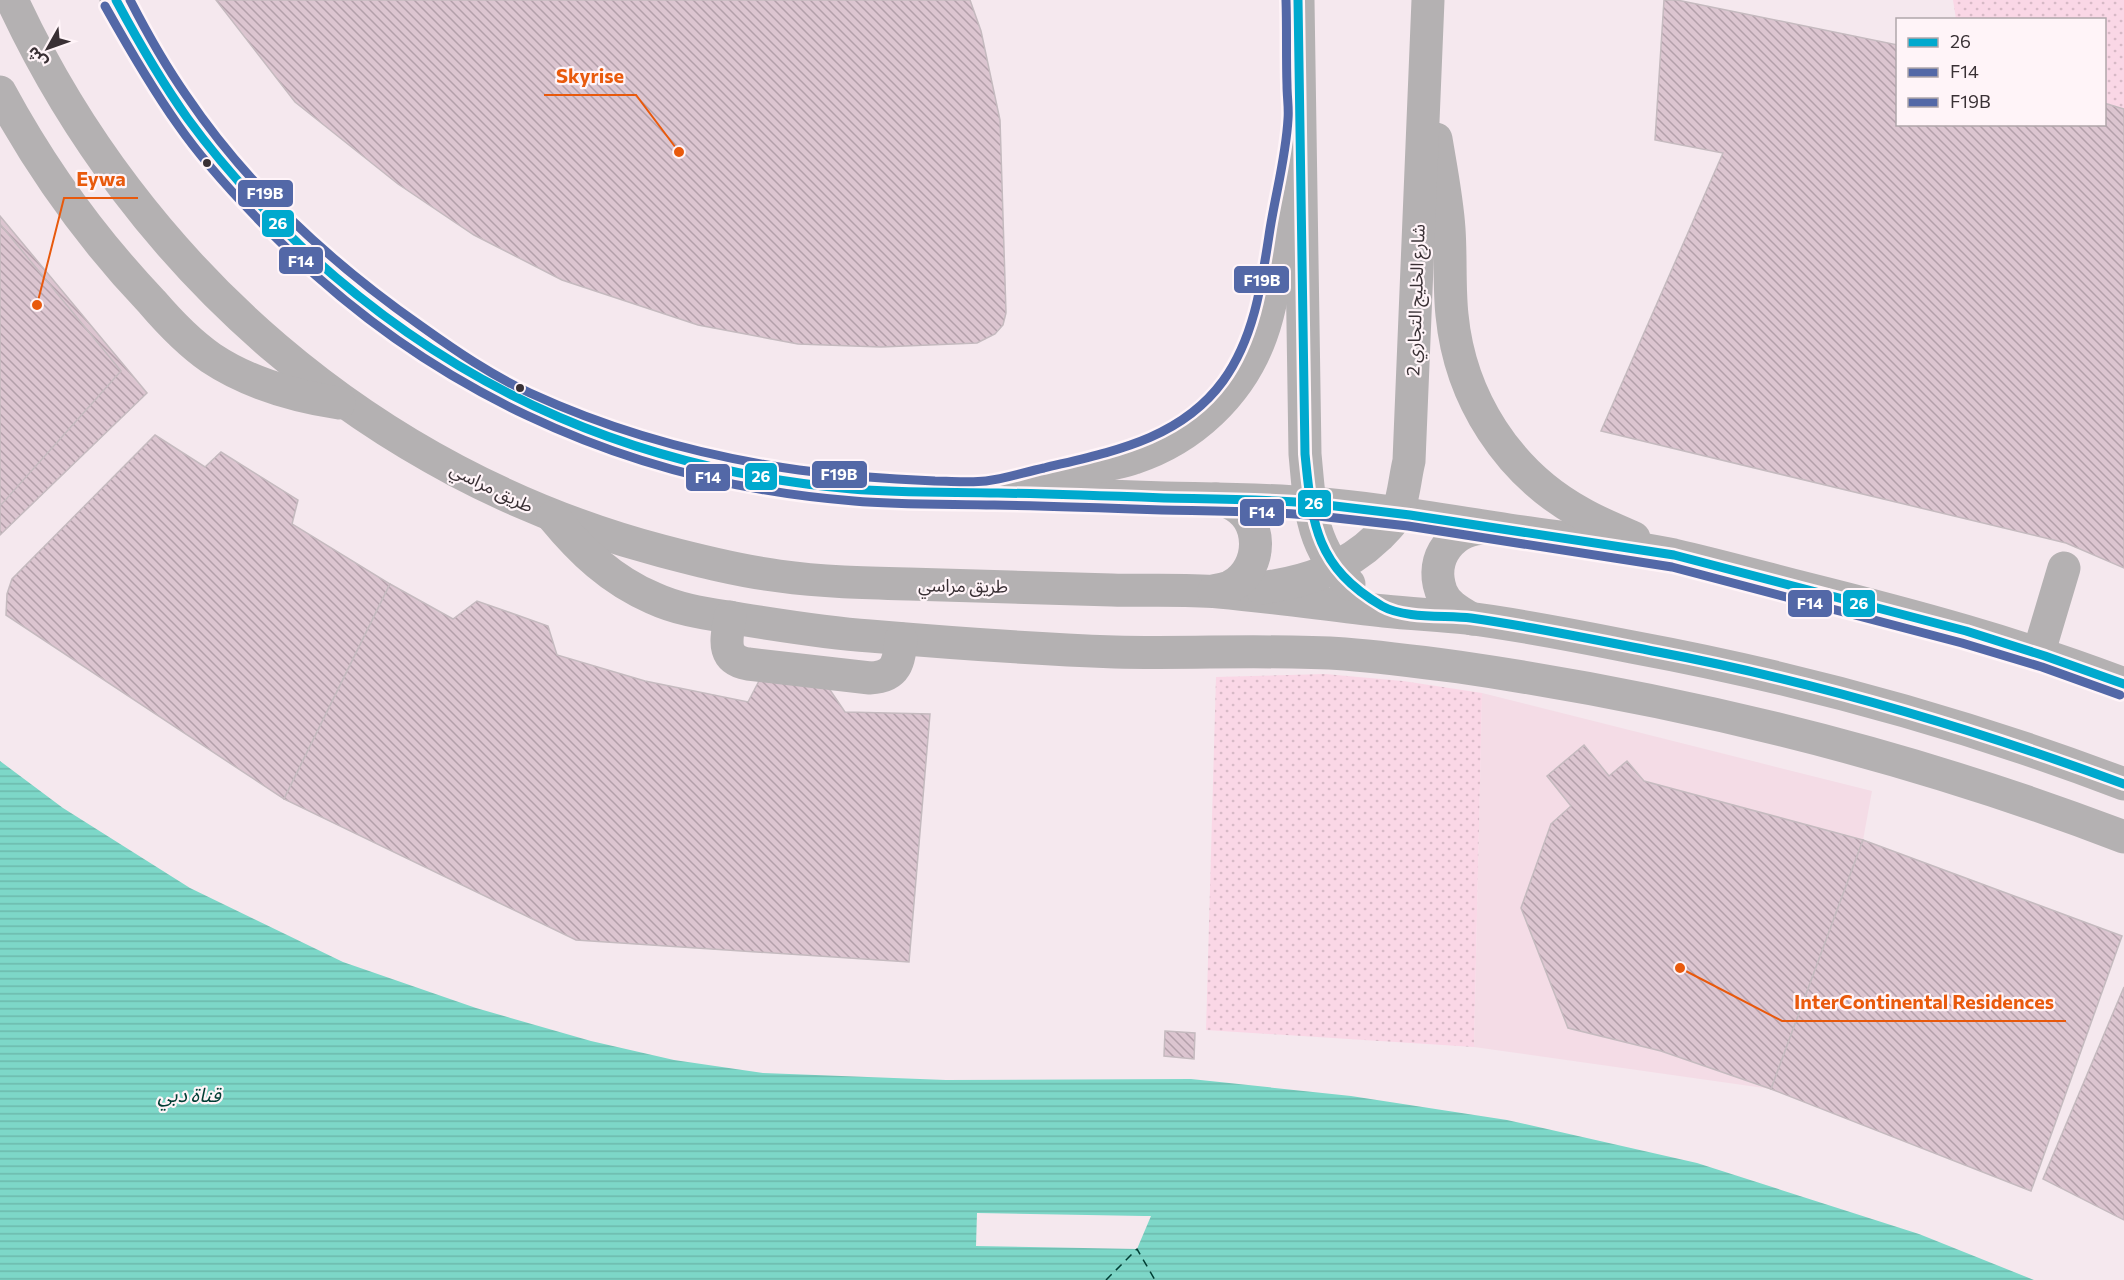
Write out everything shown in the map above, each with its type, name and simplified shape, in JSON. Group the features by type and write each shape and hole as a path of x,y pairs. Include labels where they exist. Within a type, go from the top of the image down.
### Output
{"street":[{"name":"طريق مراسي","path":"12,0 58,90 96,150 183,260 232,310 284,356 346,404 412,446 480,483 551,515 625,541 700,561 777,576 887,583 1212,592 1472,619 1623,645 1746,670 1873,702 2055,757 2124,784"},
{"path":"116,0 159,76 199,133 244,187 292,238 344,285 400,328 459,367 521,401 584,428 649,450 716,467 783,480 852,488 921,492 1310,503 1398,513 1672,555 1895,611 2004,643 2124,684"},
{"path":"1298,0 1305,454 1313,526 1322,549 1335,569 1350,585 1392,612"},
{"name":"شارع الخليج التجاري 2","path":"1212,592 1270,587 1303,580 1335,569 1370,545 1398,513 1409,461 1428,0"},
{"path":"1424,88 1435,135 1449,230 1452,318 1459,357 1472,395 1491,430 1516,463 1546,491 1581,514 1672,555"},
{"path":"0,92 51,176 92,232 136,286 184,337 212,358 243,376 277,390 346,404"},
{"path":"989,493 1133,459 1160,448 1185,433 1208,415 1230,392 1248,365 1262,336 1300,128"},
{"path":"1212,592 1231,586 1247,574 1256,555 1255,535 1247,517 1231,504 1214,499"},
{"path":"551,515 598,565 626,585 657,600 689,611 786,627 901,639 1115,652 1345,654 1455,666 1673,705 1782,730 1889,759 1995,792 2124,837"},
{"path":"1472,619 1454,609 1442,592 1438,573 1443,553 1455,537 1474,528 1494,528"},
{"path":"2038,655 2064,568"},
{"path":"730,617 727,648 738,662 748,664 881,678 897,665 901,639"},
{"path":"1616,694 1623,645"}],"shaded area":[{"path":"1953,0 2124,0 2124,109 2106,103 2106,18 1956,18"},
{"path":"1325,674 1403,681 1482,693 1474,1047 1206,1030 1216,677"},
{"path":"1482,693 1872,791 1863,840 1771,1089 1474,1047"}],"water":[{"name":"قناة دبي","path":"0,761 63,808 190,888 343,962 476,1008 591,1041 674,1060 763,1073 946,1080 1191,1079 1351,1096 1507,1120 1697,1163 1919,1234 2034,1280 0,1280"}],"pier":[{"path":"977,1213 1151,1216 1137,1249 976,1246"}],"building":[{"path":"216,0 970,0 981,31 1000,120 1006,313 1003,325 995,334 977,343 881,347 798,344 698,325 562,280 474,235 398,184 295,102"},
{"path":"1664,0 1677,0 1896,45 1896,126 2106,126 2106,104 2124,109 2124,568 2066,543 1601,431 1723,153 1655,140"},
{"path":"0,216 147,393 0,535"},
{"path":"0,224 121,371 0,506"},
{"path":"155,435 205,467 221,452 298,500 292,524 390,584 284,799 6,615 7,594 12,579"},
{"path":"390,584 453,619 477,601 548,626 557,655 645,681 748,702 760,679 828,687 845,712 930,714 909,962 576,940 284,799"},
{"path":"1584,745 1609,776 1627,761 1644,781 1863,840 1771,1089 1661,1051 1568,1028 1521,908 1551,824 1571,806 1547,776"},
{"path":"1863,840 2122,936 2031,1191 1771,1089"},
{"path":"2124,987 2124,1220 2043,1179"},
{"path":"1165,1031 1195,1033 1194,1059 1164,1056"}],"ferry route":[{"path":"1106,1280 1137,1249 1155,1280"}],"transit line":[{"name":"26","path":"116,0 141,46 201,137 245,189 308,253 368,303 430,348 493,386 560,418 629,444 700,464 774,479 852,489 1310,503 1410,515 1674,555 1966,631 2124,684"},
{"name":"F19B","path":"130,0 156,49 186,95 210,129 264,192 323,249 388,302 501,378 530,393 595,420 662,441 730,458 833,474 967,482 1008,477 1094,456 1142,441 1186,417 1206,401 1223,381 1243,346 1256,308 1283,160 1288,115 1286,0"},
{"name":"26","path":"1298,0 1305,454 1315,523 1321,542 1343,576 1382,606 1402,613 1471,618 1518,625 1777,677 1894,708 2067,763 2124,784"},
{"name":"F14","path":"105,6 168,111 196,149 245,205 317,276 383,330 453,376 527,416 604,448 685,473 768,491 854,501 1309,515 1408,526 1672,567 1962,643 2042,667 2120,695"}],"place":[{"name":"Skyrise","path":"679,152"},
{"name":"Eywa","path":"37,305"},
{"name":"InterContinental Residences","path":"1680,968"}]}
